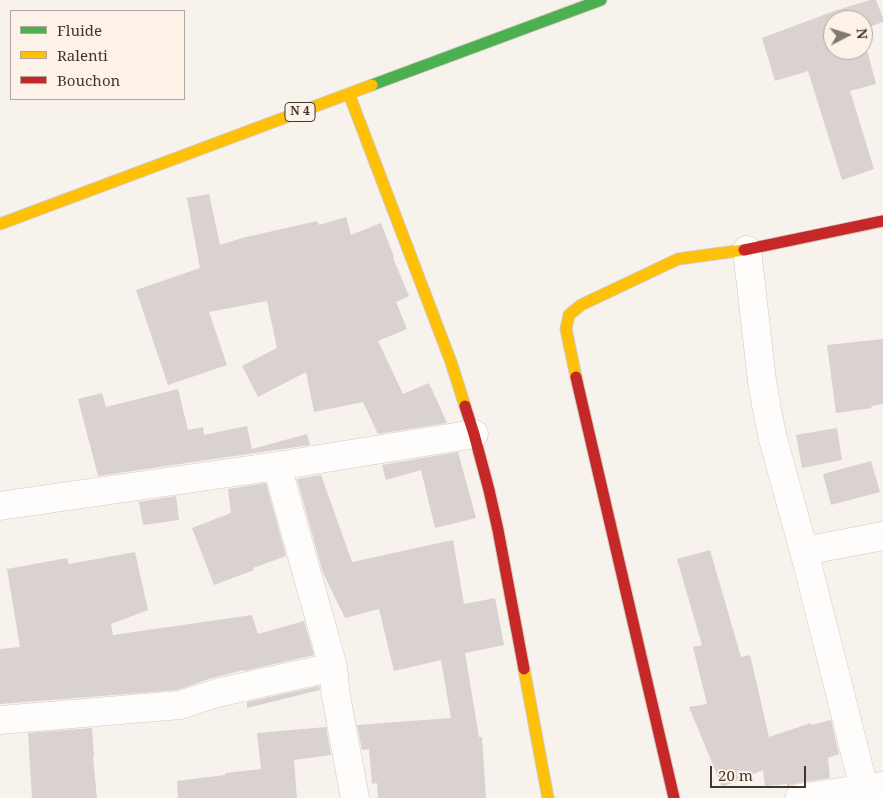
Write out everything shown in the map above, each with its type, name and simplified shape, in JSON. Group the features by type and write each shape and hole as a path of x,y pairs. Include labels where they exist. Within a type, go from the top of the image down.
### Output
{"main road":[{"name":"N 4","path":"0,224 601,0"},
{"path":"349,94 451,362 474,434 498,530 548,798"},
{"path":"674,798 569,346 566,329 569,314 581,305 678,259 747,250 883,221"}],"street":[{"path":"747,250 762,381 773,439 874,787 799,798"},
{"path":"0,506 277,466 474,434"},
{"path":"277,466 333,667 336,696 355,798"},
{"path":"804,551 883,536"},
{"path":"0,720 180,705 216,693 333,667"}],"building":[{"path":"876,0 883,22 873,26 873,10 837,10"},
{"path":"823,15 823,60 870,60 876,84 850,91 874,169 842,180 808,71 775,81 762,38"},
{"path":"209,194 220,245 242,238 317,221 319,225 346,217 351,235 381,223 409,296 396,302 407,329 378,341 403,394 429,383 447,423 378,434 363,402 314,412 306,372 258,397 242,366 277,348 267,301 209,312 227,365 168,385 136,290 200,268 187,198"},
{"path":"883,339 883,404 871,406 872,408 836,413 827,345"},
{"path":"178,389 188,430 203,427 204,435 247,426 252,449 307,434 310,445 98,476 78,399 102,393 106,407"},
{"path":"837,428 842,460 802,468 796,435"},
{"path":"458,452 476,518 435,528 421,470 386,480 382,465"},
{"path":"871,461 880,492 831,505 823,474"},
{"path":"321,475 352,562 453,540 464,604 495,598 504,645 465,653 479,737 482,737 486,798 378,798 377,783 372,784 369,749 362,750 357,725 451,718 441,660 394,671 379,609 345,618 323,573 297,479"},
{"path":"266,483 286,556 214,585 192,528 231,513 228,489"},
{"path":"176,496 179,520 143,525 139,502"},
{"path":"710,550 741,657 750,655 769,737 811,723 811,725 831,720 839,754 828,758 830,778 797,783 787,788 787,784 765,786 763,770 722,787 689,707 707,704 693,647 702,645 677,559"},
{"path":"135,552 148,610 111,624 113,635 252,615 258,634 304,621 314,655 212,678 177,690 0,704 0,649 20,647 7,569 67,558 69,564"},
{"path":"319,686 320,690 247,708 247,702"},
{"path":"326,727 331,755 294,760 297,798 178,798 177,781 261,769 257,733"},
{"path":"92,728 97,798 32,798 28,733"}],"traffic: fast":[{"path":"372,85 601,0"}],"traffic: slow":[{"path":"0,224 372,85"},
{"path":"349,94 451,362 465,406"},
{"path":"576,377 566,329 569,315 581,305 678,259 744,250"},
{"path":"524,669 548,798"}],"traffic: jam":[{"path":"744,250 883,221"},
{"path":"576,377 674,798"},
{"path":"465,406 489,490 498,530 524,669"}]}
